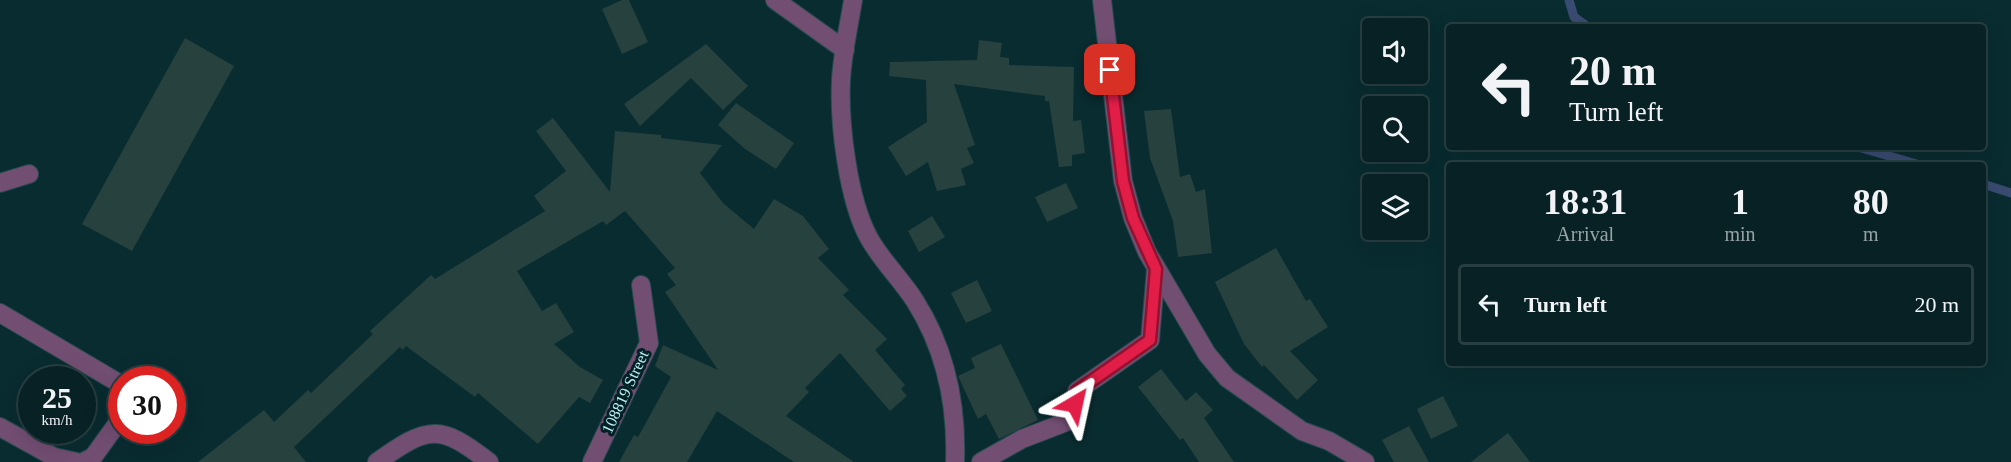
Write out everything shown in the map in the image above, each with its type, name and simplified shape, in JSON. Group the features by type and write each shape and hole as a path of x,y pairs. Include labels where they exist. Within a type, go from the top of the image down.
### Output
{"street":[{"path":"774,0 845,50"},
{"path":"853,0 840,81 852,189 868,238 916,302 945,364 956,414 955,462"},
{"path":"1102,0 1123,181 1133,218 1156,269 1207,354 1227,378 1302,430 1352,452 1365,462"},
{"path":"0,183 29,174"},
{"path":"981,462 1022,439 1066,422 1072,417 1077,391 1150,340 1156,269"},
{"name":"108819 Street","path":"592,462 649,343 641,285"},
{"path":"0,313 108,377"},
{"path":"0,427 54,457 77,462"},
{"path":"377,462 420,436 438,433 456,437 489,462"},
{"path":"83,462 93,457 108,436"}],"building":[{"path":"622,0 629,0 648,42 622,54 602,9"},
{"path":"185,38 234,66 132,251 82,224"},
{"path":"979,40 1002,43 1000,57 1009,58 1009,65 1074,67 1073,121 1081,120 1085,153 1072,155 1072,166 1059,167 1049,101 1045,101 1045,96 954,84 975,145 967,148 974,163 961,169 966,185 937,191 928,162 906,176 888,147 927,122 926,80 889,76 890,62 977,60"},
{"path":"706,44 748,86 723,110 691,78 640,126 624,104"},
{"path":"736,103 794,143 776,169 745,149 718,125"},
{"path":"1171,109 1180,177 1190,174 1196,192 1205,189 1212,253 1178,257 1173,221 1150,158 1144,111"},
{"path":"553,118 610,192 615,131 661,135 661,138 722,145 700,173 723,203 754,229 774,199 803,216 829,249 818,258 849,290 843,295 887,339 875,350 905,385 901,389 907,396 890,411 840,353 805,388 809,392 786,416 854,462 794,462 717,411 687,462 619,462 634,435 638,437 671,377 655,366 663,345 718,370 665,292 676,285 667,274 675,268 625,211 606,225 603,221 517,271 542,311 556,303 574,332 554,344 580,367 603,380 590,403 579,397 538,444 478,393 475,397 406,346 403,350 400,347 294,447 306,462 198,462 264,410 274,422 308,390 311,393 373,334 370,331 431,275 435,279 545,211 534,196 566,171 536,131"},
{"path":"1066,183 1078,208 1047,222 1035,197"},
{"path":"932,216 945,237 919,252 908,231"},
{"path":"1276,248 1306,301 1310,299 1328,327 1290,351 1318,380 1297,400 1264,365 1262,367 1244,344 1215,282"},
{"path":"977,280 992,311 966,323 951,293"},
{"path":"1001,344 1038,420 999,439 986,414 978,419 958,376 975,368 971,358"},
{"path":"1161,369 1186,401 1196,392 1213,410 1204,418 1234,462 1199,462 1183,438 1180,440 1138,387"},
{"path":"1443,396 1458,426 1431,439 1417,409"},
{"path":"1409,426 1429,462 1394,462 1382,440"},
{"path":"1508,433 1530,462 1471,462"}],"waterway":[{"path":"1569,0 1574,17 1584,24"},
{"path":"1868,150 1910,162"},
{"path":"1986,185 2011,193"}],"route":[{"path":"1075,404 1077,391 1150,340 1156,269 1133,218 1123,181 1110,70"}]}
